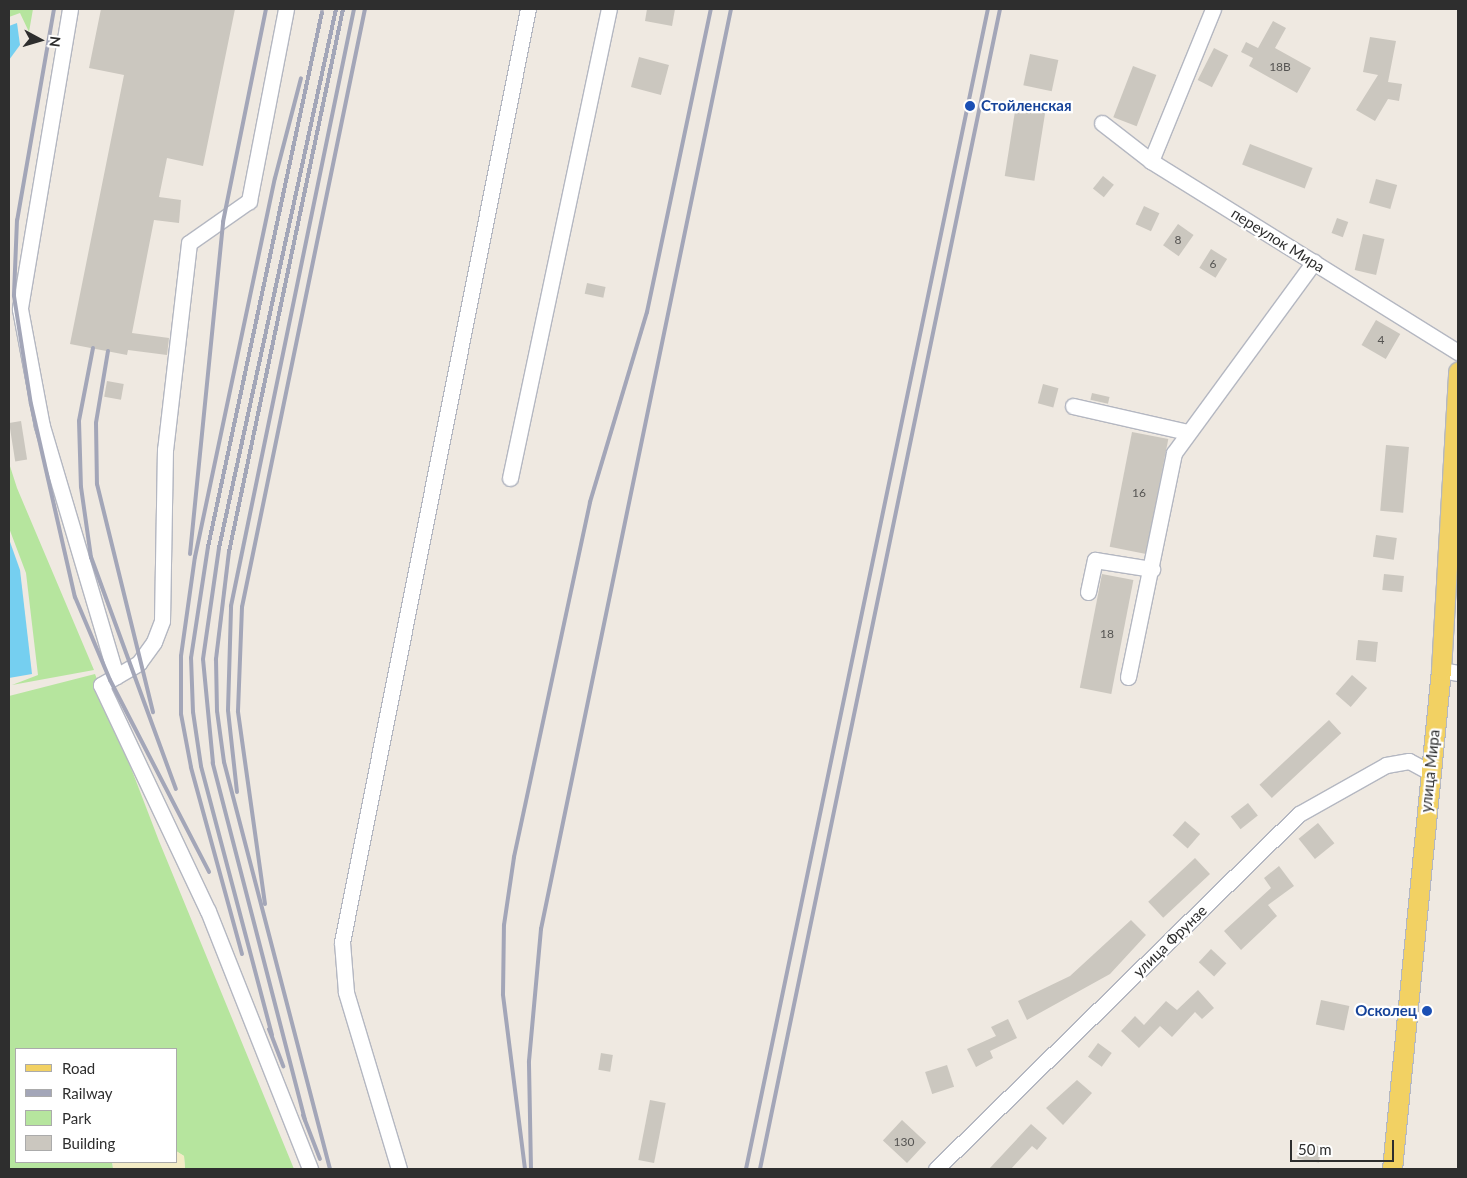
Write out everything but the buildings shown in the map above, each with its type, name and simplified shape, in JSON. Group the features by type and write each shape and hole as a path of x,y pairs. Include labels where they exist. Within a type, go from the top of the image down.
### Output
{"main road":[{"name":"улица Мира","path":"1392,1169 1430,772 1450,671 1458,371"}],"street":[{"path":"70,9 20,309 42,426 116,676"},
{"path":"286,9 249,201 190,243 165,449 162,621 146,655 101,684 208,911 310,1169"},
{"path":"399,1169 346,992 342,942 528,9"},
{"path":"510,478 609,9"},
{"path":"1151,161 1213,9"},
{"name":"переулок Мира","path":"1102,123 1151,161 1458,352"},
{"path":"1128,678 1152,569 1174,453 1187,432 1314,262"},
{"path":"1073,406 1187,432"},
{"path":"1088,592 1096,560 1152,569"},
{"name":"улица Фрунзе","path":"936,1169 1298,814 1386,765 1409,761 1430,772"}],"green space":[{"path":"9,9 33,9 29,32 20,13 9,17"},
{"path":"9,463 17,488 94,670 12,685 38,675 26,573 9,528"},
{"path":"95,674 159,841 294,1169 185,1169 184,1156 178,1152 178,1048 15,1048 15,1163 112,1163 113,1169 9,1169 9,696"}],"sand":[{"path":"178,1152 184,1156 185,1169 113,1169 113,1163 178,1163"}],"water":[{"path":"17,23 20,45 9,60 9,26"},
{"path":"9,539 20,570 32,674 9,678"}],"railway":[{"path":"54,9 17,220 14,296 31,404 75,597 110,680 209,872"},
{"path":"190,554 223,222 266,9"},
{"path":"305,1120 213,763 203,659 219,548 336,9"},
{"path":"330,1169 224,762 217,711 216,659 229,552 343,9"},
{"path":"237,792 228,710 231,606 354,9"},
{"path":"265,904 238,711 242,607 365,9"},
{"path":"525,1169 503,994 504,925 514,857 590,502 647,312 711,9"},
{"path":"531,1169 529,1061 541,929 731,9"},
{"path":"746,1169 988,9"},
{"path":"760,1169 1000,9"},
{"path":"272,1035 201,766 193,712 191,658 208,547 322,12"},
{"path":"242,954 191,767 181,714 181,656 195,557 275,178 301,78"},
{"path":"93,348 79,421 81,487 91,557 176,789"},
{"path":"108,351 96,423 97,484 153,712"},
{"path":"269,1029 283,1066"},
{"path":"303,1115 320,1159"}],"place":[{"name":"Стойленская","path":"970,106"},
{"name":"Осколец","path":"1427,1011"}]}
